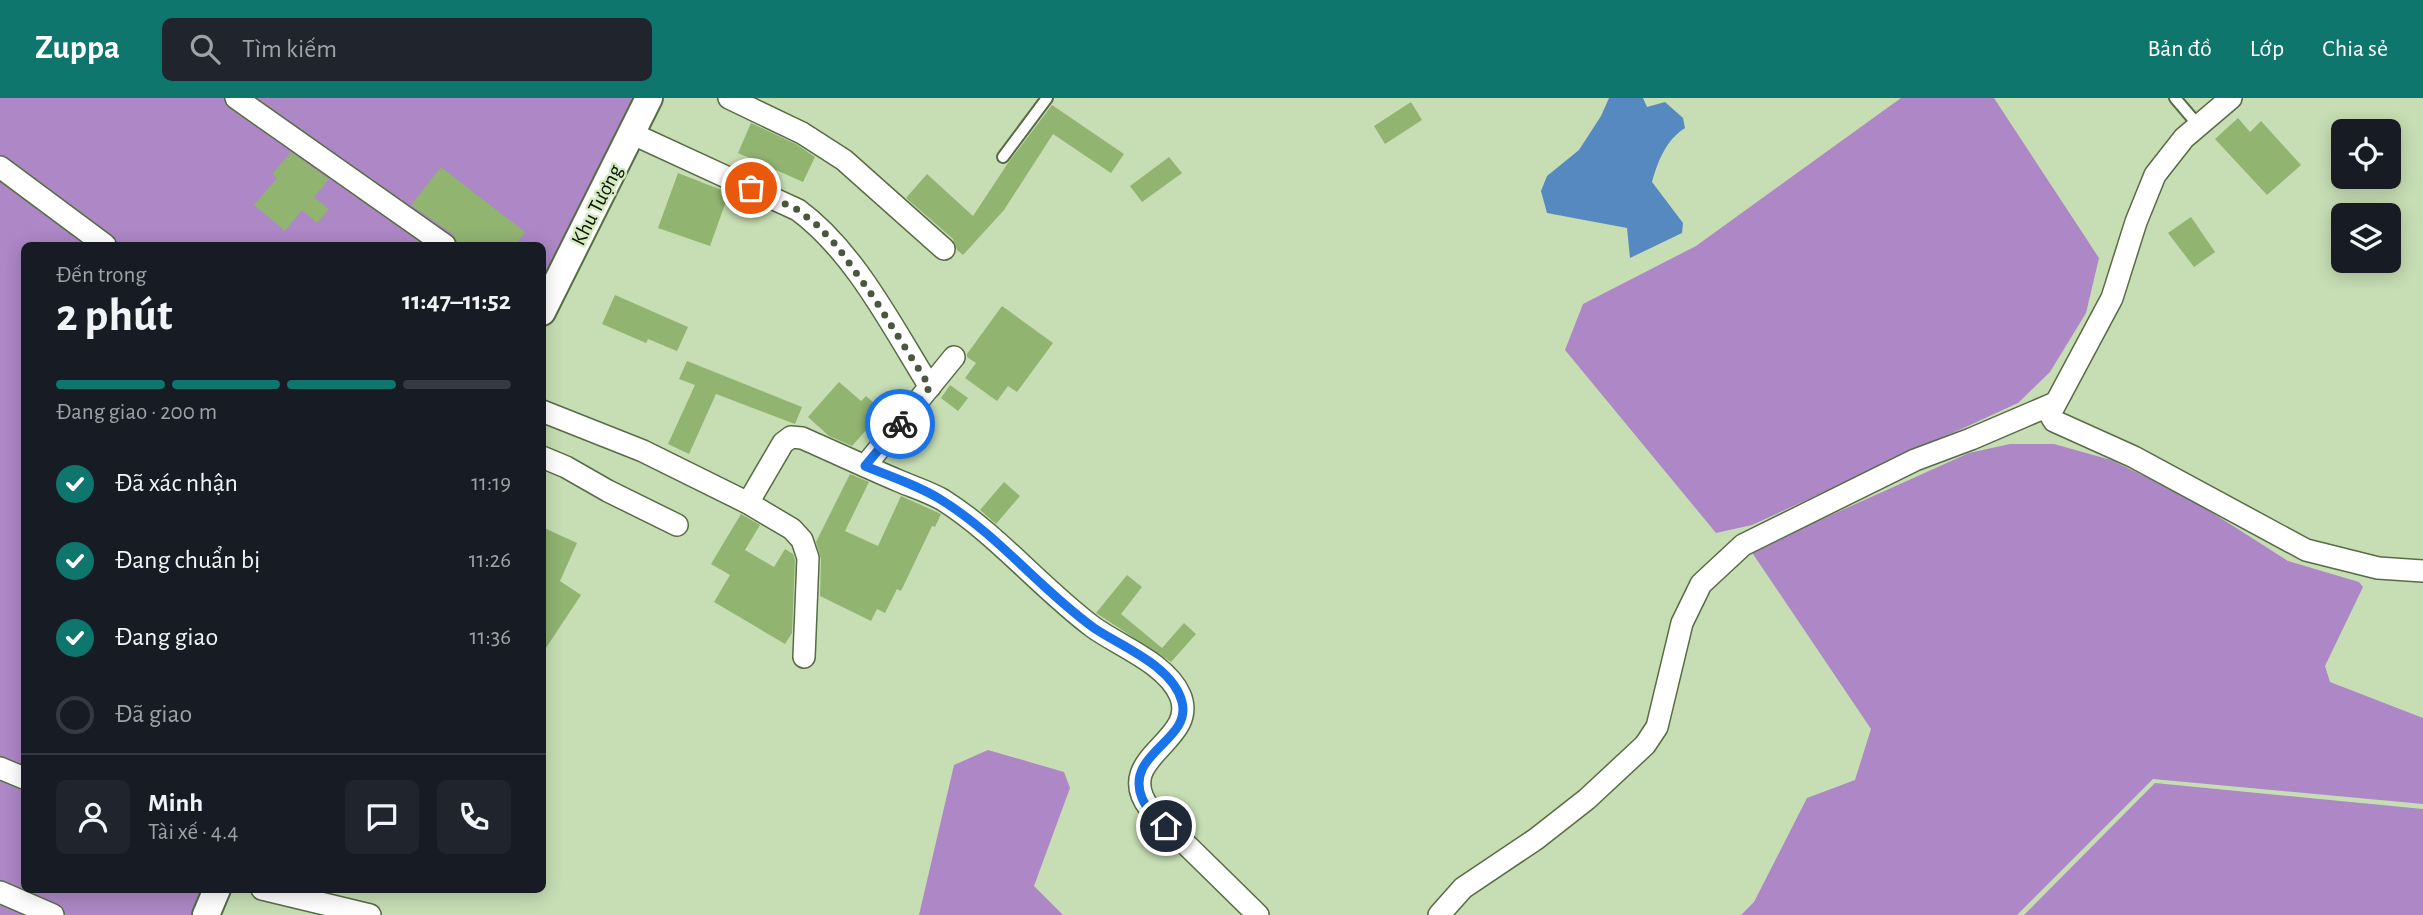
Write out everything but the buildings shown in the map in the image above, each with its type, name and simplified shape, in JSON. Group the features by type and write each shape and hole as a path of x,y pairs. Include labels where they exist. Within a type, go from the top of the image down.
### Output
{"street":[{"path":"236,98 441,242"},
{"name":"Khu Tượng","path":"546,304 649,98"},
{"path":"729,98 802,133 844,160 944,249"},
{"path":"2231,98 2184,138 2155,175 2136,222 2112,298 2050,414 2054,421 2134,457 2306,550 2378,568 2423,571"},
{"path":"633,134 798,210 817,225 837,246 874,298 930,387"},
{"path":"0,167 101,242"},
{"path":"865,466 954,357"},
{"path":"1439,915 1464,888 1536,839 1587,799 1645,745 1657,727 1682,623 1701,584 1743,545 1915,460 2055,403"},
{"path":"546,413 643,452 748,503 792,529 802,540 808,558 804,657"},
{"path":"748,503 783,443 791,437 802,438 942,500 973,523 1094,627 1131,649 1165,675 1173,684 1182,704 1181,722 1143,767 1140,789 1142,800 1258,915"},
{"path":"546,459 677,525"},
{"path":"0,768 21,777"},
{"path":"0,892 52,915"},
{"path":"206,915 215,893"},
{"path":"279,893 370,915"}],"lane":[{"path":"1003,157 1047,98"},
{"path":"2175,98 2198,125"}],"shaded area":[{"path":"0,98 636,98 546,282 546,242 21,242 21,893 206,893 196,915 0,915"},
{"path":"1901,98 1994,98 2099,258 2086,313 2050,372 2018,403 1752,525 1716,533 1565,350 1583,304 1696,246"},
{"path":"2010,444 2054,444 2111,460 2186,496 2288,561 2359,582 2363,587 2325,666 2330,682 2423,718 2423,804 2153,779 2017,915 1741,915 1754,902 1807,798 1855,780 1871,729 1751,551 1969,453"},
{"path":"988,750 1064,772 1070,788 1034,886 1063,915 919,915 954,765"},
{"path":"2155,783 2423,809 2423,915 2024,915"}],"water":[{"path":"1609,98 1643,98 1647,107 1665,102 1683,118 1685,128 1664,152 1652,182 1683,223 1682,233 1630,258 1627,228 1547,213 1541,191 1547,176 1579,150"}],"way so far":[{"path":"751,188 798,210 817,225 837,246 874,298 930,387 900,424"}],"route":[{"path":"900,424 865,466 942,500 973,523 1094,627 1131,649 1173,684 1182,704 1181,722 1143,767 1140,789 1142,800 1166,826"}]}
